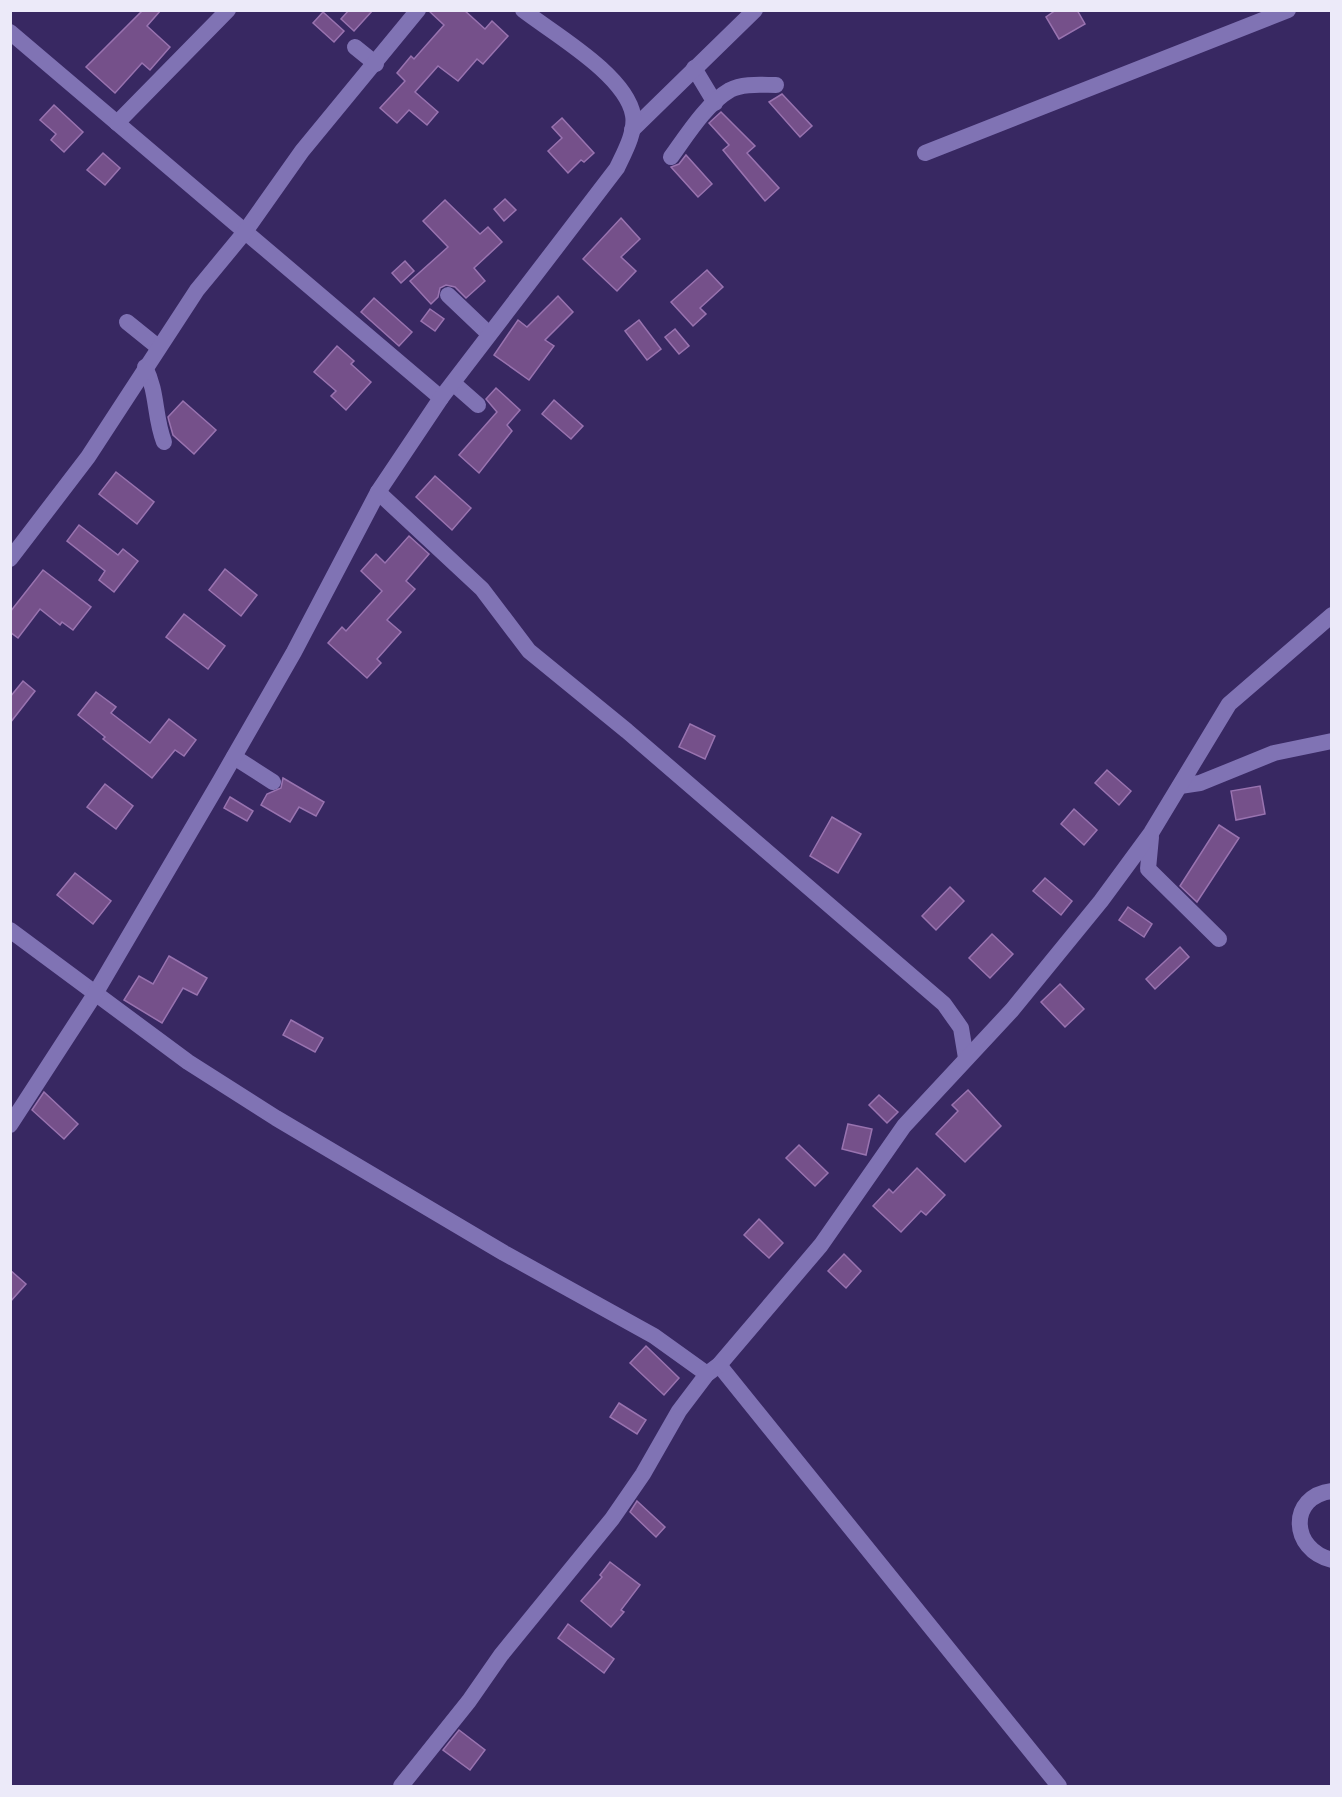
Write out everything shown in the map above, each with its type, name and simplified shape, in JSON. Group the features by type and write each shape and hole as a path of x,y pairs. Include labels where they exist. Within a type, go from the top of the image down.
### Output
{"street":[{"path":"117,123 228,10"},
{"path":"10,559 88,457 145,366 197,290 244,233 303,151 418,10"},
{"path":"10,1125 94,994 234,757 294,652 378,492 441,398 617,168 632,130 634,117 630,105 618,86 589,60 523,10"},
{"path":"632,130 755,10"},
{"path":"925,153 1288,10"},
{"path":"10,32 441,398"},
{"path":"355,47 376,64"},
{"path":"694,68 715,103"},
{"path":"671,157 715,103 730,91 741,87 776,84"},
{"path":"448,295 489,334"},
{"path":"127,322 158,347"},
{"path":"145,366 154,385 159,428 164,442"},
{"path":"453,383 478,405"},
{"path":"378,492 482,589 530,651 627,731 944,1004 962,1028 966,1058"},
{"path":"401,1786 457,1717 501,1655 612,1519 643,1474 679,1411 821,1245 904,1126 1049,967 1151,833 1229,704 1332,615"},
{"path":"1180,786 1200,783 1274,753 1332,741"},
{"path":"234,757 273,782"},
{"path":"1151,833 1148,869 1219,939"},
{"path":"10,930 188,1062 276,1118 484,1242 713,1370 1059,1786"},
{"path":"1332,1491 1314,1496 1304,1508 1299,1528 1304,1543 1312,1552 1332,1560"}],"building":[{"path":"143,10 161,10 147,26 170,47 150,70 142,63 115,93 86,67"},
{"path":"349,10 373,10 354,31 341,19"},
{"path":"428,10 464,10 485,29 492,21 508,36 483,64 477,59 458,81 438,66 415,92 438,112 427,125 409,110 397,123 380,108 405,81 397,73 411,56 414,59 444,25"},
{"path":"1056,10 1077,10 1085,24 1059,39 1046,17"},
{"path":"323,12 344,31 334,42 313,23"},
{"path":"782,94 812,126 800,137 769,102"},
{"path":"54,105 83,132 64,152 51,140 56,134 40,120"},
{"path":"721,112 755,146 747,153 779,188 765,201 723,150 729,145 709,123"},
{"path":"562,118 594,153 584,162 581,160 568,173 548,151 562,138 552,127"},
{"path":"103,153 120,168 105,185 87,170"},
{"path":"686,155 712,184 698,197 671,167 679,164"},
{"path":"505,199 516,210 504,221 494,209"},
{"path":"445,200 480,234 488,227 502,242 474,268 485,281 466,298 455,287 446,285 440,288 438,297 431,304 410,281 448,247 423,221"},
{"path":"621,218 640,239 621,257 636,271 617,291 583,259"},
{"path":"405,261 414,271 401,283 392,273"},
{"path":"707,270 723,287 700,308 706,314 693,326 671,302"},
{"path":"558,296 573,312 545,340 554,346 529,380 494,355 518,320 527,327"},
{"path":"374,298 412,332 399,346 361,312"},
{"path":"430,309 444,319 435,331 421,321"},
{"path":"639,320 661,349 647,360 625,331"},
{"path":"675,329 689,346 679,354 665,337"},
{"path":"337,346 354,361 351,364 371,382 346,410 331,396 336,391 314,372"},
{"path":"496,388 520,410 507,425 512,431 479,473 459,455 497,412 486,399"},
{"path":"554,400 583,426 571,439 542,414"},
{"path":"183,401 216,430 194,454 173,435 168,417"},
{"path":"116,472 154,502 137,524 99,494"},
{"path":"435,476 471,508 452,530 416,497"},
{"path":"79,525 118,555 123,549 138,561 114,592 99,580 105,571 67,541"},
{"path":"409,536 429,554 406,581 415,589 387,620 401,632 377,659 381,663 367,678 328,643 342,627 346,631 382,591 361,571 376,554 385,563"},
{"path":"225,569 257,595 241,616 209,590"},
{"path":"43,570 91,607 73,630 62,622 60,625 40,609 18,638 10,632 10,612"},
{"path":"184,614 225,646 208,669 166,637"},
{"path":"23,681 35,691 10,723 10,697"},
{"path":"96,692 116,707 111,713 150,743 169,719 196,740 184,756 175,750 152,778 103,739 105,737 78,715"},
{"path":"690,724 715,736 705,759 679,747"},
{"path":"1107,770 1131,791 1119,805 1095,783"},
{"path":"283,778 324,802 316,816 299,807 290,822 261,805 267,794 281,788"},
{"path":"105,784 133,806 116,829 87,807"},
{"path":"1260,786 1265,814 1236,820 1231,791"},
{"path":"230,797 253,811 247,821 224,808"},
{"path":"1074,809 1097,830 1084,845 1061,824"},
{"path":"832,817 861,834 838,873 810,856"},
{"path":"1219,825 1239,838 1197,902 1180,886"},
{"path":"75,873 111,901 93,924 57,895"},
{"path":"1045,878 1072,901 1061,915 1033,891"},
{"path":"950,887 964,901 936,930 922,916"},
{"path":"1128,907 1152,924 1144,937 1119,920"},
{"path":"992,934 1013,954 990,978 969,958"},
{"path":"1180,947 1189,957 1155,989 1146,979"},
{"path":"169,956 207,978 197,995 183,988 162,1023 124,1000 139,976 153,984"},
{"path":"1060,984 1084,1009 1065,1027 1041,1002"},
{"path":"291,1020 323,1038 315,1052 283,1035"},
{"path":"968,1090 1001,1126 965,1162 936,1134 958,1111 952,1105"},
{"path":"44,1092 78,1124 64,1139 32,1110"},
{"path":"879,1095 898,1112 887,1123 869,1105"},
{"path":"848,1124 872,1129 866,1155 842,1149"},
{"path":"799,1145 828,1173 815,1186 786,1158"},
{"path":"917,1168 945,1195 926,1215 921,1211 901,1232 873,1206 889,1189 893,1193"},
{"path":"759,1219 783,1243 769,1258 744,1235"},
{"path":"844,1254 861,1271 846,1288 828,1271"},
{"path":"10,1270 26,1284 10,1302"},
{"path":"646,1346 679,1378 664,1395 630,1363"},
{"path":"619,1403 646,1420 637,1434 610,1417"},
{"path":"637,1501 665,1527 656,1537 630,1512"},
{"path":"610,1562 640,1585 621,1610 624,1612 611,1627 581,1601 602,1577 600,1575"},
{"path":"568,1624 614,1659 604,1673 558,1638"},
{"path":"459,1730 485,1750 470,1770 443,1750"}]}
